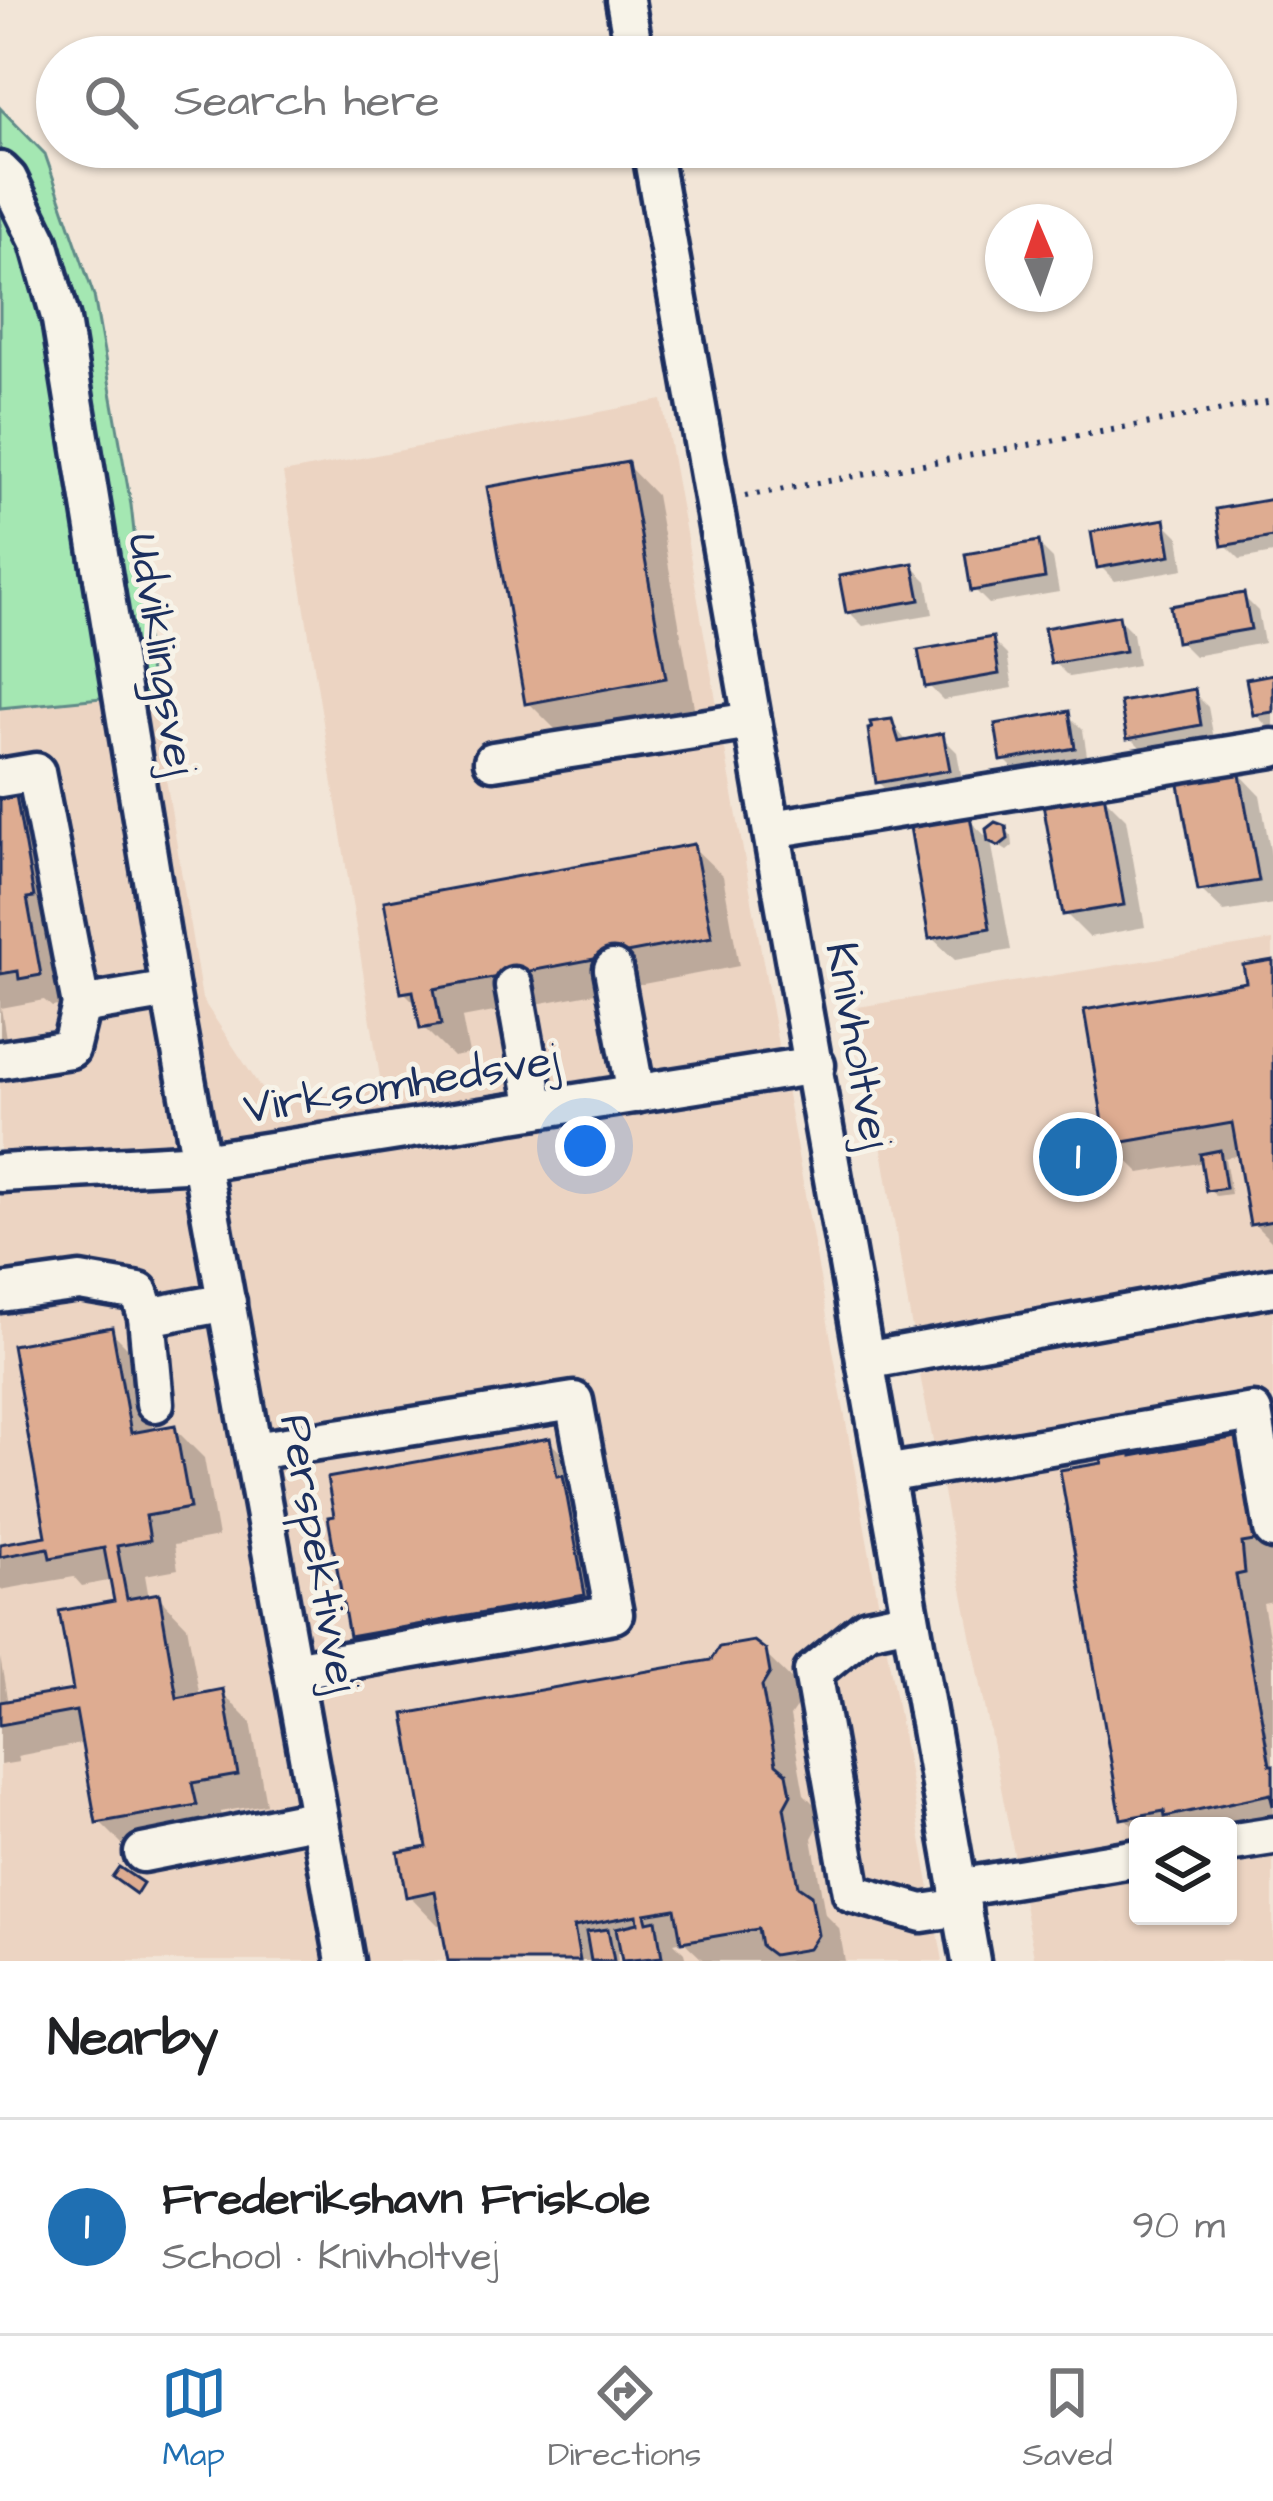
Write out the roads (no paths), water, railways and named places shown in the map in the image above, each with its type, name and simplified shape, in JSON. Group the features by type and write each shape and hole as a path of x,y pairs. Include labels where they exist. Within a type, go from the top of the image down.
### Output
{"street":[{"path":"626,0 632,36"},
{"name":"Knivholtvej","path":"655,168 971,1961"},
{"name":"Udviklingsvej","path":"0,171 8,178 38,242 61,320 202,1162"},
{"path":"493,761 752,721"},
{"path":"772,829 1273,748"},
{"path":"0,778 36,772 81,1005 70,1049 0,1060"},
{"path":"613,969 636,1094"},
{"path":"514,986 536,1109"},
{"path":"81,1005 170,991"},
{"name":"Virksomhedsvej","path":"0,1173 202,1162 816,1065"},
{"name":"Perspektivvej","path":"202,1162 344,1961"},
{"path":"0,1293 80,1282 139,1292 147,1317 155,1402"},
{"path":"865,1361 1273,1287"},
{"path":"147,1317 227,1302"},
{"path":"254,1451 574,1401 614,1614 292,1670"},
{"path":"885,1474 1253,1412 1273,1530"},
{"path":"910,1619 867,1628 813,1672 852,1893 922,1913 960,1897 1129,1860"},
{"path":"143,1853 319,1817"},
{"path":"1237,1842 1273,1836"}],"place":[{"name":"Frederikshavn Friskole","path":"1078,1157"}]}
